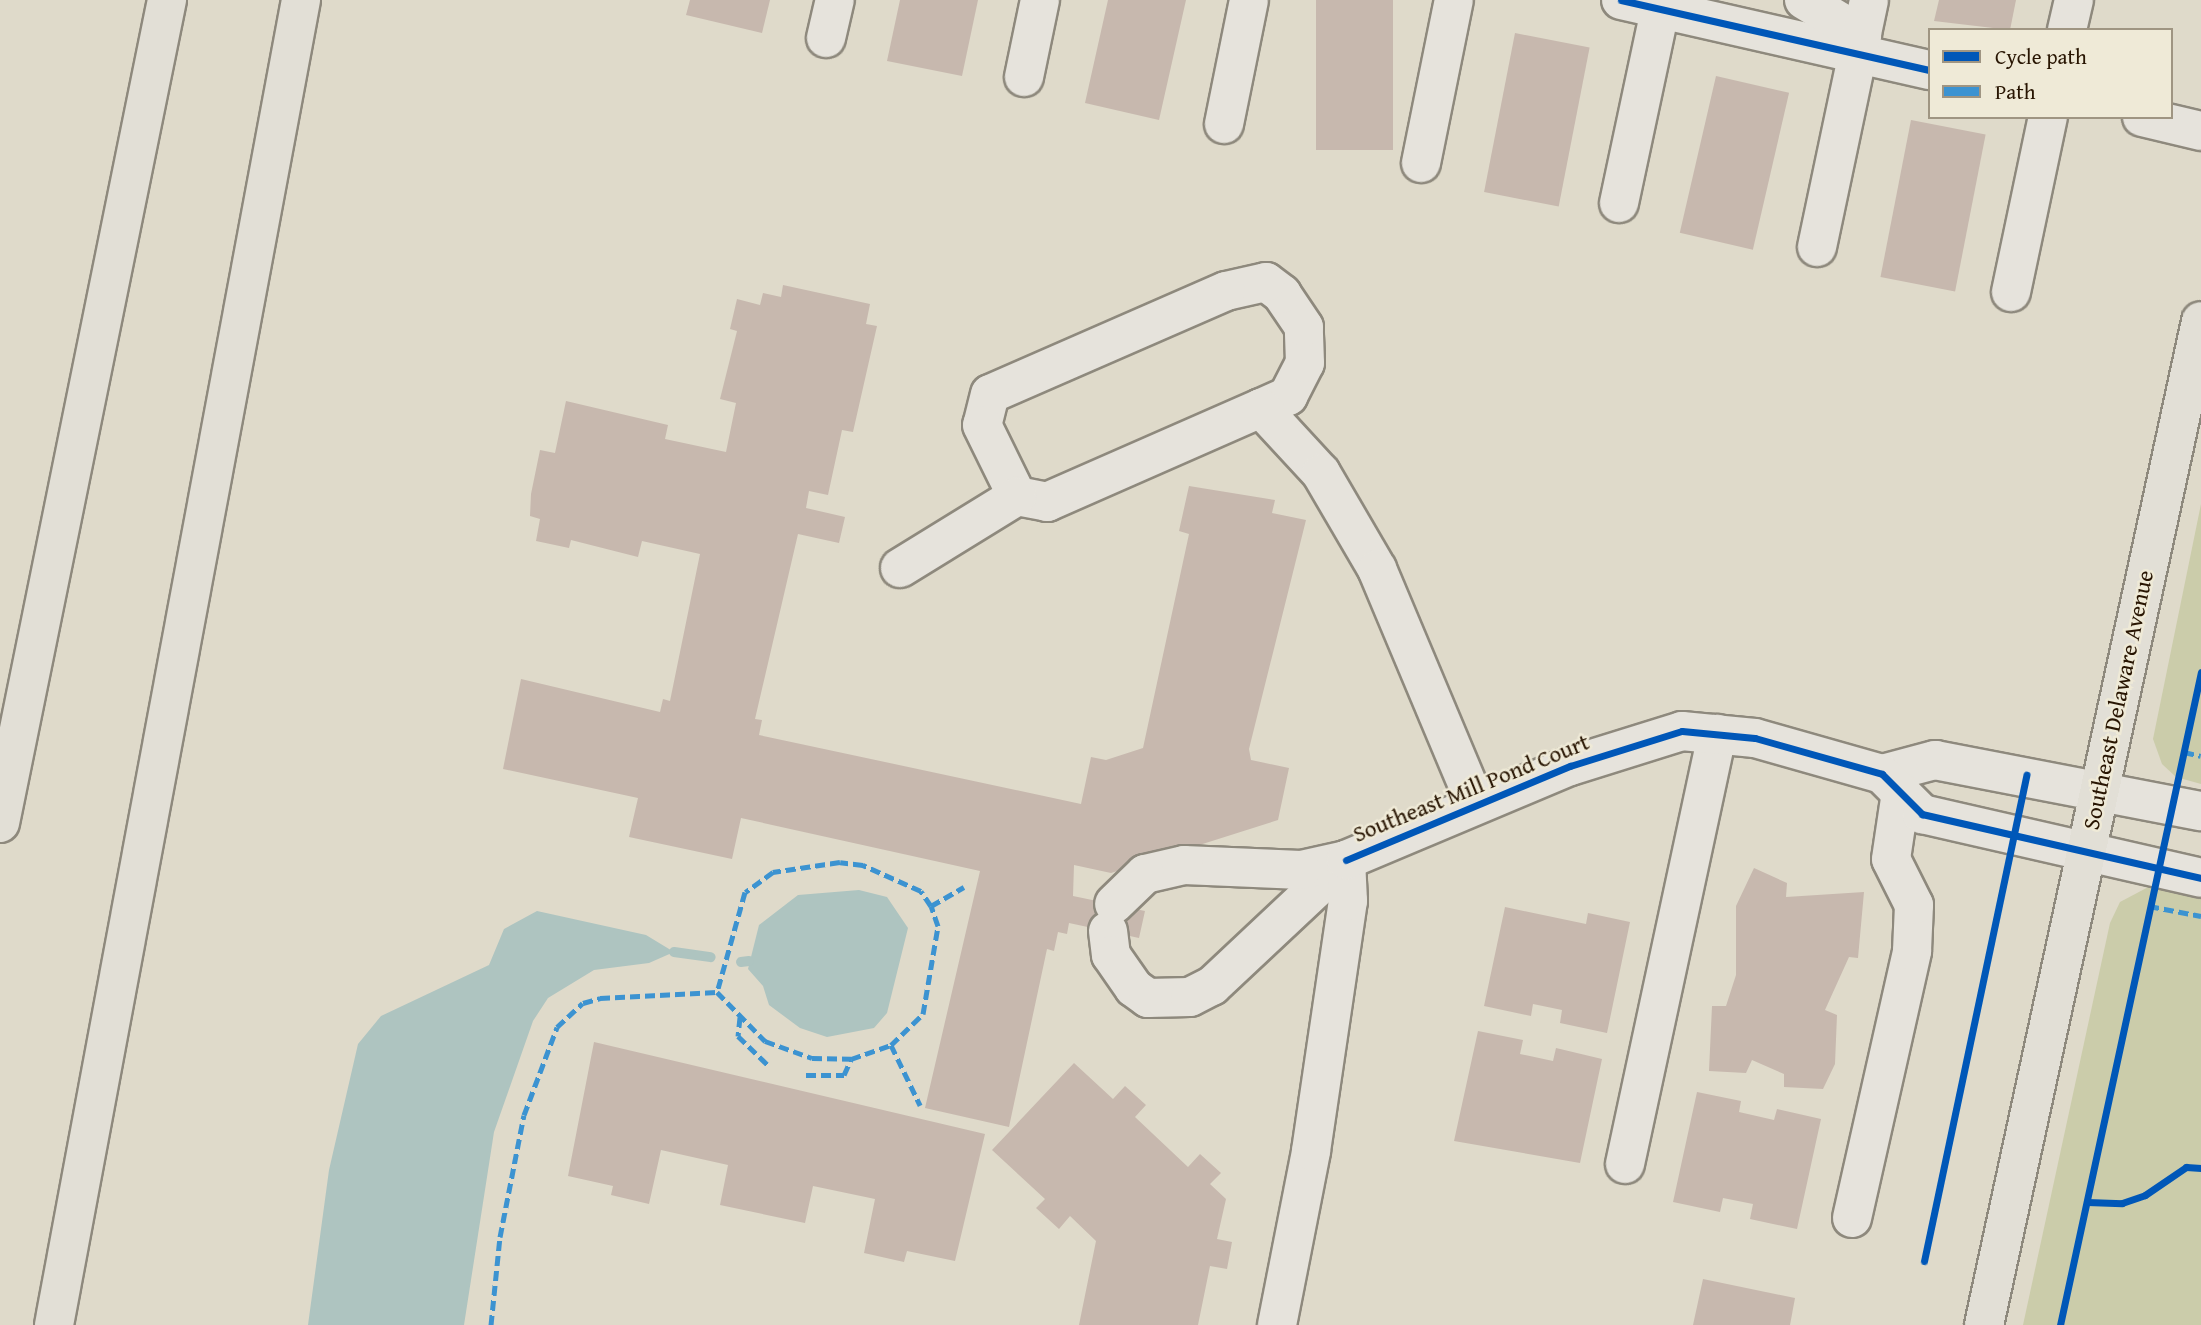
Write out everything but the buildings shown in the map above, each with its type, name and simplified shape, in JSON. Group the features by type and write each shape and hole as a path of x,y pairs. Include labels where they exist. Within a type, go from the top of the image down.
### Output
{"main road":[{"path":"0,823 166,0"},
{"path":"54,1325 301,0"},
{"name":"Southeast Delaware Avenue","path":"1983,1325 2201,321"}],"street":[{"path":"826,38 835,0"},
{"path":"1024,77 1040,0"},
{"path":"1224,124 1249,0"},
{"path":"1421,163 1454,0"},
{"path":"1621,0 1863,29"},
{"path":"1804,0 1863,29 1928,69"},
{"path":"2067,28 2074,0"},
{"path":"1619,204 1661,5"},
{"path":"1816,247 1863,29"},
{"path":"2011,292 2048,119"},
{"path":"2150,119 2201,131"},
{"path":"900,568 1017,496 1046,502 1288,396 1305,363 1304,327 1282,294 1266,282 1226,291 990,394 982,425 1017,496"},
{"path":"1261,408 1321,473 1377,569 1476,804"},
{"name":"Southeast Mill Pond Court","path":"1346,860 1570,765 1682,731 1755,738 1891,783 1923,814 2085,853 2201,877"},
{"path":"1625,1164 1717,734"},
{"path":"1852,1218 1912,951 1914,905 1891,859 1891,783 1935,760 2098,787 2201,811"},
{"path":"1346,860 1212,986 1190,997 1148,998 1134,988 1111,955 1111,918 1145,874 1184,865 1301,870 1346,860"},
{"path":"1277,1325 1311,1151 1348,901 1346,860"}],"green space":[{"path":"2201,504 2201,784 2176,777 2162,764 2153,739"},
{"path":"2154,884 2201,891 2201,1325 2023,1325 2110,923 2120,902"}],"water":[{"path":"859,890 887,897 908,928 887,1013 874,1028 827,1037 800,1028 769,1005 763,986 748,969 759,925 798,895"},
{"path":"537,911 646,935 674,952 649,963 594,970 548,998 533,1021 494,1132 464,1325 308,1325 329,1170 358,1044 381,1016 489,965 504,929"}],"waterway":[{"path":"674,952 711,957"},
{"path":"741,962 749,961"}],"marked path":[{"path":"2184,752 2201,756"},
{"path":"931,906 921,891 863,865 840,862 773,872 745,892 717,992 765,1041 812,1058 851,1059 891,1045 923,1014 938,926 931,906 964,887"},
{"path":"2149,906 2201,916"},
{"path":"491,1325 500,1237 524,1115 557,1027 583,1003 600,998 717,992"},
{"path":"740,1017 738,1036 769,1066"},
{"path":"891,1045 920,1105"},
{"path":"806,1075 844,1075 851,1059"}],"cycle path":[{"path":"1621,0 1928,70"},
{"path":"2060,1325 2201,672"},
{"path":"1346,860 1570,766 1682,731 1755,738 1882,774 1922,814 2201,878"},
{"path":"1924,1261 2026,775"},
{"path":"2087,1202 2122,1203 2145,1195 2186,1167 2201,1168"}]}
